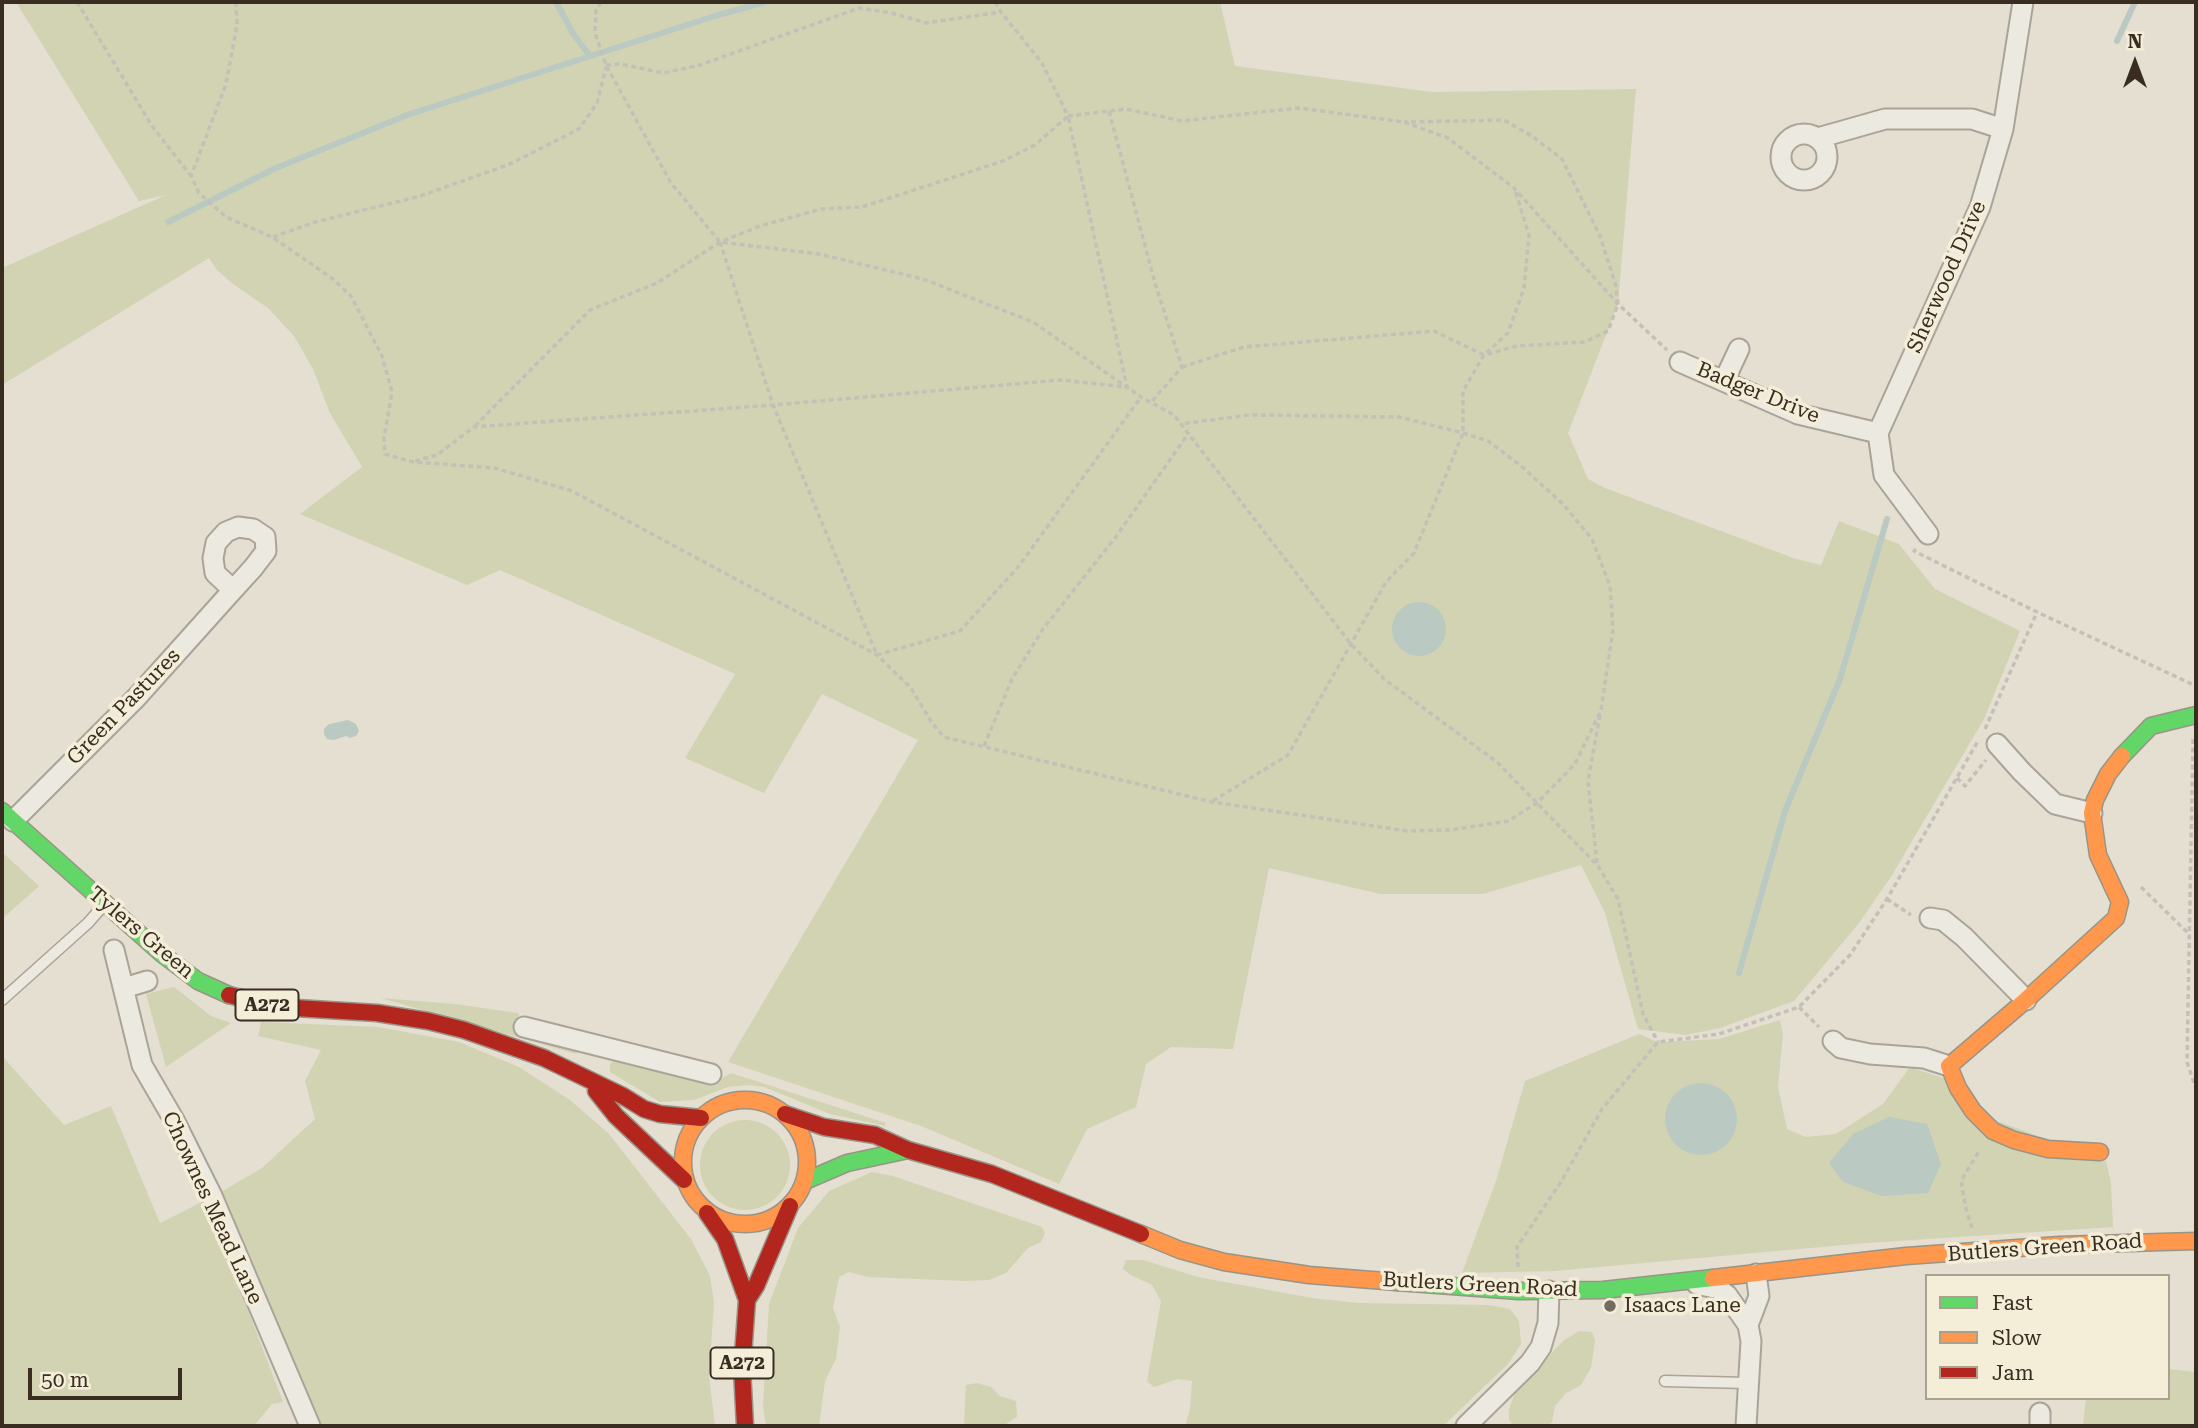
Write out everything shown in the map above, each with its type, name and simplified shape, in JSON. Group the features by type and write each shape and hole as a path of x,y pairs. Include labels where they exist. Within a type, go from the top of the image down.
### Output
{"main road":[{"path":"2100,1152 2048,1149 1993,1131 1973,1111 1958,1088 1949,1066 2116,918 2120,902 2098,855 2092,813 2108,774 2151,726 2195,715"},
{"name":"Tylers Green","path":"7,816 162,954 198,981 232,996 279,1007 363,1012 440,1024 511,1045 544,1058 624,1096 644,1109 660,1114 701,1118"},
{"name":"Tylers Green","path":"587,1080 616,1115 684,1180"},
{"path":"752,1100 785,1114 797,1128 805,1144 808,1163 805,1181 790,1206 776,1217 741,1225 723,1221 707,1213 697,1203 684,1180 682,1163 690,1131 701,1118 716,1107 733,1101 752,1100"},
{"name":"Butlers Green Road","path":"785,1114 824,1127 875,1135 908,1150 992,1174 1180,1250 1224,1262 1309,1275 1519,1291 1603,1290 1906,1256 2073,1244 2196,1241"},
{"name":"Butlers Green Road","path":"805,1181 847,1163 908,1150"},
{"name":"A272","path":"747,1300 756,1286 790,1206"},
{"name":"A272","path":"707,1213 724,1239 747,1300 742,1369 745,1426"}],"street":[{"name":"Sherwood Drive","path":"1878,433 1980,207 2003,129 2023,2"},
{"path":"1818,138 1885,119 1972,119 2003,129"},
{"path":"1724,381 1739,349"},
{"name":"Badger Drive","path":"1680,362 1798,414 1878,433"},
{"path":"1878,433 1884,475 1928,534"},
{"name":"Green Pastures","path":"7,816 136,698 233,590"},
{"path":"1997,744 2055,804 2092,813"},
{"path":"1930,918 1943,920 1964,936 2026,1000"},
{"name":"Chownes Mead Lane","path":"114,950 142,1065 174,1120 212,1196 310,1426"},
{"path":"124,988 147,981"},
{"path":"524,1027 711,1074"},
{"path":"1833,1041 1841,1048 1870,1054 1924,1058 1949,1066"},
{"path":"587,1080 608,1047"},
{"path":"1748,1325 1759,1296 1756,1274"},
{"path":"1678,1282 1719,1289 1727,1294 1748,1325 1751,1341 1746,1426"},
{"path":"1466,1426 1530,1363 1541,1347 1548,1323 1549,1292"}],"lane":[{"path":"2,1000 88,923 105,904"},
{"path":"1665,1381 1747,1382"}],"path":[{"path":"78,2 152,126 191,176 198,194 226,217 272,237 332,279 351,296 382,356 392,392 384,438 385,454 414,462 495,468 572,491 877,655 911,688 932,723 944,737 1212,802 1407,831 1450,830 1508,821 1536,803 1575,764 1601,710"},
{"path":"191,176 226,84 237,25 236,2"},
{"path":"601,2 596,10 596,33 606,65 671,183 720,242 773,405 877,655"},
{"path":"995,2 1042,63 1068,116 1127,387"},
{"path":"606,65 621,64 663,73 688,68 859,8 892,13 926,23 1001,12"},
{"path":"272,237 315,222 417,197 508,165 579,129 597,103 606,65"},
{"path":"414,462 437,455 474,427 590,310 657,283 720,242 760,226 821,209 862,207 1003,162 1035,145 1068,116 1126,109 1182,121 1298,108 1405,122 1504,120 1532,135 1562,159 1601,236 1616,286 1618,304 1608,331 1584,342 1517,346 1484,355 1434,331 1244,347 1182,367 1152,401"},
{"path":"1109,111 1155,283 1182,367"},
{"path":"1405,122 1448,138 1514,188 1618,304 1680,362"},
{"path":"1212,802 1288,755 1386,582 1414,553 1463,433 1463,391 1484,355 1508,333 1524,288 1529,235 1514,188"},
{"path":"720,242 819,254 923,279 1033,322 1141,397 1174,415 1351,644 1384,679 1497,762 1598,866 1618,899 1643,1014 1658,1042"},
{"path":"474,427 1060,380 1127,387"},
{"path":"877,655 960,631 1019,565 1141,397"},
{"path":"1181,424 1249,415 1399,417 1488,441 1520,465 1563,505 1592,539 1609,586 1613,630 1588,781 1598,866"},
{"path":"984,746 1012,679 1043,629 1115,538 1188,433"},
{"path":"1928,534 1913,551 2196,686"},
{"path":"1519,1291 1517,1247 1561,1182 1602,1109 1658,1042 1719,1034 1799,1007 1850,955 1887,899 1991,719 2037,612"},
{"path":"2195,715 2187,1062 2196,1089"},
{"path":"1957,778 1965,786 1976,775"},
{"path":"2141,887 2189,933"},
{"path":"1887,899 1916,918 1930,918"},
{"path":"1799,1007 1833,1041"},
{"path":"1974,1236 1961,1181 1993,1131"}],"green space":[{"path":"16,2 1220,2 1235,66 1432,92 1636,89 1618,304 1568,433 1588,479 1605,488 1796,559 1821,565 1839,521 1899,544 1935,589 2020,631 1984,719 1892,875 1859,923 1794,1001 1720,1028 1686,1035 1638,1029 1605,913 1581,865 1483,894 1380,894 1269,868 1233,1049 1171,1047 1146,1064 1136,1107 1087,1129 1059,1184 921,1126 728,1062 918,740 822,694 764,793 685,758 735,674 500,570 467,585 300,514 362,467 330,413 313,369 294,336 268,308 217,270 209,258 2,385 2,268 166,195 139,201"},
{"path":"2,852 39,886 2,919"},
{"path":"174,987 211,1016 231,1023 166,1067 146,994"},
{"path":"381,998 518,1013 521,1021 578,1047 578,1051 576,1054"},
{"path":"1780,1020 1783,1034 1778,1087 1787,1129 1806,1137 1836,1134 1883,1104 1910,1067 1946,1079 1959,1107 2106,1161 2111,1183 2113,1227 1866,1243 1555,1271 1462,1273 1496,1181 1525,1081 1639,1034 1658,1042 1719,1039"},
{"path":"261,1022 378,1027 459,1042 519,1067 570,1100 609,1134 691,1239 710,1276 714,1303 709,1376 715,1426 321,1426 221,1192 262,1168 315,1119 305,1081 321,1050 258,1036"},
{"path":"2,1056 64,1125 111,1106 160,1223 202,1202 236,1279 283,1402 272,1404 254,1426 2,1426"},
{"path":"627,1057 717,1081 731,1073 886,1123 885,1126 830,1114 764,1087 748,1085 728,1087 694,1100 660,1102 610,1072 614,1059"},
{"path":"745,1120 762,1124 777,1133 786,1148 790,1165 786,1182 777,1197 762,1206 745,1210 728,1206 713,1197 704,1182 700,1165 704,1148 713,1133 728,1124"},
{"path":"872,1172 893,1176 1042,1227 1045,1233 1041,1242 1028,1248 1006,1273 989,1280 868,1277 849,1272 839,1277 833,1308 840,1327 836,1359 825,1381 819,1426 766,1426 763,1407 769,1304 798,1228 829,1191"},
{"path":"1126,1260 1143,1260 1198,1277 1312,1298 1358,1303 1488,1305 1510,1309 1519,1321 1521,1344 1508,1364 1443,1426 1185,1426 1190,1409 1192,1381 1178,1379 1154,1387 1147,1381 1161,1301 1152,1285 1123,1269"},
{"path":"1579,1331 1592,1332 1595,1340 1591,1368 1581,1385 1566,1393 1555,1406 1552,1422 1547,1426 1514,1426 1509,1420 1509,1410 1515,1392 1563,1341"},
{"path":"2170,1369 2196,1372 2196,1426 2083,1426 2086,1400 2170,1400"},
{"path":"977,1383 991,1387 1000,1396 1016,1401 1017,1417 1003,1426 964,1426 966,1385"}],"shaded area":[{"path":"1424,602 1434,606 1442,614 1446,629 1442,644 1434,652 1414,656 1404,652 1396,644 1392,624 1396,614 1404,606"},
{"path":"348,720 356,724 359,731 356,736 327,739 324,729 329,724"},
{"path":"1701,1083 1721,1089 1731,1099 1737,1119 1731,1139 1721,1149 1701,1155 1681,1149 1671,1139 1665,1119 1671,1099 1681,1089"},
{"path":"1889,1117 1927,1124 1941,1164 1928,1193 1882,1196 1843,1182 1829,1163 1853,1134"}],"waterway":[{"path":"556,2 574,35 590,56"},
{"path":"168,222 276,168 410,114 765,2"},
{"path":"2117,41 2135,2"},
{"path":"1739,973 1785,811 1840,679 1887,519"}],"traffic: fast":[{"path":"2122,756 2151,726 2196,715"},
{"path":"2,811 162,954 198,981 229,995"},
{"path":"805,1181 847,1163 908,1150"},
{"path":"1397,1282 1519,1291 1603,1290 1713,1278"}],"traffic: slow":[{"path":"2100,1152 2048,1149 1993,1131 1973,1111 1958,1088 1949,1066 2116,918 2120,902 2098,855 2092,813 2095,800 2108,774 2122,756"},
{"path":"745,1100 769,1104 789,1118 803,1138 807,1162 803,1186 789,1206 769,1220 745,1224 721,1220 701,1206 687,1186 683,1162 687,1138 701,1118 721,1104 745,1100"},
{"path":"1141,1234 1180,1250 1224,1262 1309,1275 1397,1282"},
{"path":"1713,1278 1906,1256 2060,1245 2196,1241"}],"traffic: jam":[{"path":"229,995 279,1007 377,1013 464,1030 544,1058 644,1109 660,1114 701,1118"},
{"path":"596,1091 616,1116 684,1180"},
{"path":"785,1114 824,1127 875,1135 908,1150 992,1174 1141,1234"},
{"path":"747,1300 756,1286 790,1206"},
{"path":"707,1213 725,1239 747,1300 742,1369 745,1426"}],"place":[{"name":"Isaacs Lane","path":"1610,1306"}]}
